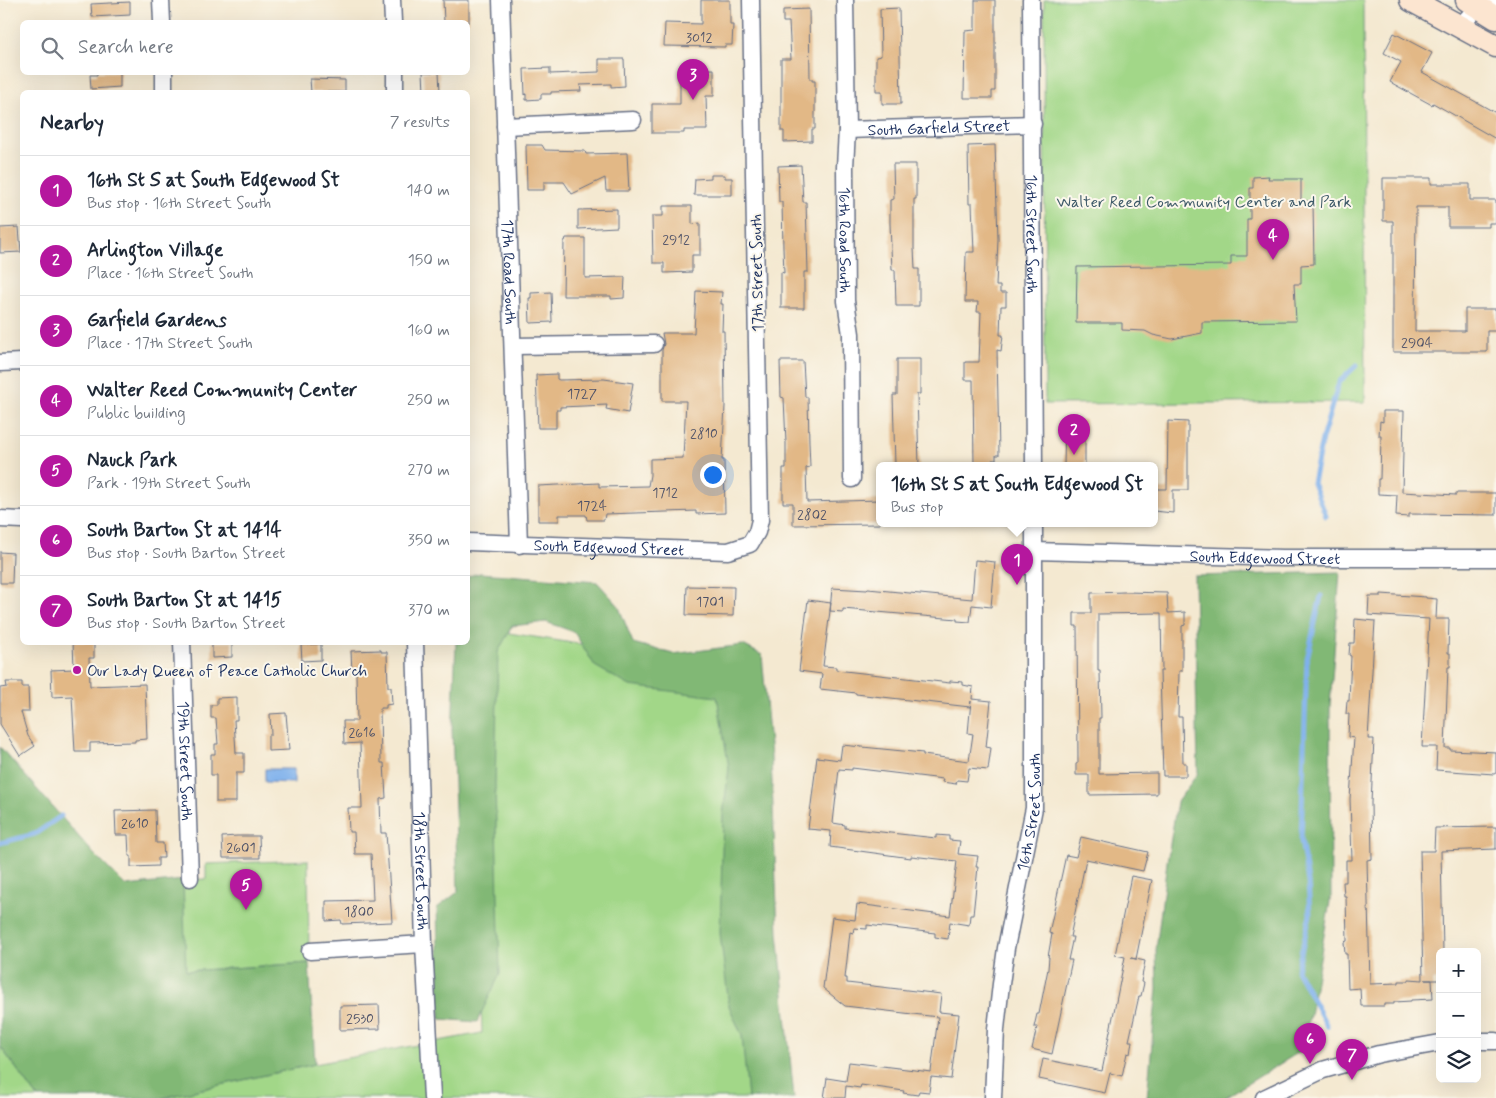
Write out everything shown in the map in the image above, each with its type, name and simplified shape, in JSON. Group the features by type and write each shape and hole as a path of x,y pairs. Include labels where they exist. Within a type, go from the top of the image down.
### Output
{"main road":[{"path":"1411,0 1496,46"}],"street":[{"path":"161,0 162,20"},
{"path":"392,0 393,20"},
{"name":"17th Road South","path":"501,0 519,544"},
{"name":"17th Street South","path":"750,0 760,520 757,532 750,544"},
{"name":"16th Road South","path":"844,0 847,130 845,167 846,301 851,334 852,479"},
{"name":"16th Street South","path":"1031,0 1034,462"},
{"path":"1460,26 1484,7"},
{"path":"164,75 164,90"},
{"path":"395,75 395,90"},
{"path":"505,126 633,120"},
{"name":"South Garfield Street","path":"847,130 1033,124"},
{"path":"513,346 654,344"},
{"path":"0,363 20,362"},
{"path":"0,519 20,520"},
{"name":"16th Street South","path":"993,1098 996,1029 1006,948 1034,808 1034,527"},
{"name":"South Edgewood Street","path":"470,542 728,551 750,544"},
{"name":"South Edgewood Street","path":"1034,551 1284,558 1496,558"},
{"name":"19th Street South","path":"182,645 190,878"},
{"name":"18th Street South","path":"415,645 424,944 432,1098"},
{"path":"310,951 424,944"},
{"path":"1481,1040 1496,1041"},
{"path":"1264,1098 1323,1070 1379,1054 1436,1044"}],"green space":[{"name":"Walter Reed Community Center and Park","path":"1044,0 1363,0 1365,402 1045,404"},
{"path":"1340,572 1330,706 1331,896 1310,1015 1301,1051 1224,1098 1147,1098 1157,988 1156,950 1167,862 1177,802 1198,773 1194,576"},
{"path":"480,573 597,582 618,605 633,643 673,654 743,645 762,655 771,757 778,933 794,1098 748,1098 742,1036 729,1006 720,933 723,815 729,768 717,697 630,686 595,666 574,632 546,622 512,626 498,652 495,786 500,974 477,1022 440,1019 437,908 458,892 452,729 456,645 470,645 470,576"},
{"path":"470,627 753,671 777,1098 162,1098 315,1064 482,1033"},
{"path":"0,747 93,853 126,886 183,880 186,971 309,963 315,1064 162,1098 38,1098 0,1046"},
{"path":"308,860 309,963 185,971 183,880 206,879 206,864"},
{"path":"0,1046 38,1098 0,1098"}],"water":[{"path":"265,769 294,769 294,783 265,782"}],"building":[{"path":"443,0 469,0 469,20 444,20"},
{"path":"701,0 730,0 730,25 733,25 732,45 725,45 725,47 664,46 665,23 701,24"},
{"path":"975,0 995,0 995,91 992,91 992,98 964,98 965,31 975,30"},
{"path":"130,2 130,15 92,17 91,4"},
{"path":"899,8 901,104 882,104 882,91 876,91 876,57 881,56 880,9"},
{"path":"809,9 810,79 815,81 815,129 812,129 812,141 784,142 784,131 781,131 781,59 791,59 789,22 783,22 783,10"},
{"path":"1394,33 1432,53 1422,72 1496,113 1496,139 1433,103 1432,105 1390,82 1401,62 1384,53"},
{"path":"599,59 624,59 625,86 611,87 611,84 580,85 581,91 551,92 551,94 541,94 541,99 526,100 524,69 550,68 550,74 599,72"},
{"path":"714,69 714,96 706,96 707,130 684,130 684,133 652,133 652,104 680,104 680,70"},
{"path":"90,75 120,75 120,87 91,89"},
{"path":"423,75 439,75 440,90 424,90"},
{"path":"310,79 345,80 345,90 311,90"},
{"path":"526,145 542,145 545,150 585,151 586,154 627,153 629,191 606,191 605,178 572,194 564,182 544,182 544,190 527,190"},
{"path":"995,145 998,239 996,286 1000,286 1000,293 1006,293 1006,306 1001,306 1000,335 1003,335 1001,351 997,350 999,455 996,455 996,460 992,460 992,462 974,462 973,380 965,380 965,362 979,362 981,312 977,312 978,302 965,302 966,252 974,252 972,204 969,204 968,146"},
{"path":"893,164 916,164 914,248 915,269 919,269 919,306 896,306 895,270 892,270 890,224 890,200 894,199"},
{"path":"801,165 803,202 806,202 808,272 804,272 804,308 781,308 781,272 784,273 782,202 779,202 778,166"},
{"path":"711,175 725,175 725,178 732,178 732,195 694,195 695,179 711,178"},
{"path":"1269,176 1268,179 1301,179 1301,201 1313,201 1314,264 1301,265 1301,284 1294,284 1296,321 1202,322 1202,333 1172,339 1153,335 1145,331 1122,330 1122,323 1076,323 1077,267 1231,265 1231,256 1247,256 1247,219 1250,219 1250,188 1253,188 1253,177"},
{"path":"1383,178 1431,178 1431,184 1470,184 1470,200 1496,200 1496,223 1489,223 1489,227 1448,227 1448,207 1416,207 1415,331 1465,331 1465,309 1496,309 1496,331 1487,331 1487,352 1393,352 1393,221 1383,221"},
{"path":"663,206 692,206 692,224 700,223 700,255 692,255 692,272 664,273 664,263 653,263 652,216 663,216"},
{"path":"617,209 617,227 578,229 578,210"},
{"path":"19,227 20,252 0,253 0,228"},
{"path":"566,238 585,238 585,278 625,277 624,298 611,299 611,296 563,296 564,241"},
{"path":"696,291 722,292 725,406 722,460 724,460 725,513 696,514 696,511 605,514 604,520 587,520 586,515 559,515 559,521 538,521 538,486 599,483 599,487 648,486 650,459 683,458 686,401 662,401 662,350 664,344 662,333 694,333"},
{"path":"551,292 552,322 530,323 529,298 531,298 531,293"},
{"path":"897,359 920,359 920,394 917,394 919,462 895,462 893,395 897,395"},
{"path":"780,361 803,361 805,397 808,397 810,467 806,468 807,502 876,500 876,524 793,525 793,503 783,503 783,468 786,468 786,443 784,398 781,397"},
{"path":"557,374 557,379 559,380 604,379 633,383 628,413 606,409 607,405 560,407 560,410 556,410 556,428 538,428 536,375"},
{"path":"1383,411 1404,411 1402,492 1456,495 1456,493 1496,493 1496,515 1409,514 1409,517 1396,516 1397,495 1378,494 1381,436 1379,436 1380,421 1383,422"},
{"path":"1065,420 1085,420 1085,462 1064,462"},
{"path":"1168,421 1188,422 1188,490 1173,490 1173,513 1158,511 1158,489 1167,489"},
{"path":"0,552 13,553 12,583 0,583"},
{"path":"975,560 995,562 991,607 972,605 970,622 957,621 957,619 843,609 843,612 830,611 832,588 868,589 972,599"},
{"path":"687,586 734,587 733,616 686,615"},
{"path":"1091,593 1167,593 1168,613 1185,612 1185,625 1182,626 1182,671 1179,671 1178,717 1182,717 1183,763 1186,763 1186,776 1163,776 1160,671 1162,671 1161,613 1098,614 1098,671 1100,671 1101,718 1099,718 1099,774 1157,773 1157,794 1089,795 1089,775 1076,775 1076,764 1078,763 1077,626 1074,626 1074,613 1091,613"},
{"path":"1381,594 1437,599 1436,619 1449,619 1448,653 1450,653 1450,667 1448,667 1445,748 1450,748 1450,750 1496,752 1496,773 1436,770 1437,747 1422,747 1429,619 1368,615 1369,596 1381,596"},
{"path":"808,600 831,603 823,666 836,667 836,670 950,683 950,681 963,682 963,685 973,687 972,699 991,701 986,747 991,748 988,770 969,768 967,781 957,780 956,784 942,782 943,779 852,768 852,770 839,769 833,823 845,825 845,828 936,838 936,835 949,836 949,840 960,841 958,854 978,856 973,915 970,915 969,925 950,922 948,939 935,937 935,933 867,925 867,929 854,928 853,933 850,932 845,978 847,978 847,983 941,994 939,1012 959,1014 951,1079 931,1077 929,1092 919,1091 918,1095 903,1093 904,1091 861,1085 860,1088 846,1086 845,1098 824,1098 827,1078 846,1081 849,1062 931,1072 938,1017 845,1006 823,988 832,917 855,920 857,904 950,916 957,861 911,856 911,858 830,847 831,831 808,829 817,757 840,760 842,745 923,753 923,755 969,761 973,734 968,733 971,701 970,707 820,689 822,674 799,671"},
{"path":"1355,619 1375,621 1368,739 1374,739 1371,803 1372,859 1367,860 1370,984 1399,983 1399,981 1409,981 1409,979 1423,980 1420,851 1434,851 1435,828 1496,827 1496,849 1441,851 1443,948 1436,948 1436,980 1432,980 1433,999 1394,1002 1394,1004 1384,1004 1384,1006 1361,1006 1360,988 1348,989 1347,954 1345,954 1344,942 1347,941 1346,896 1344,896 1343,882 1346,882 1346,860 1352,860 1350,799 1354,738 1348,737 1349,714 1346,714 1347,701 1349,701 1350,643 1354,643"},
{"path":"73,645 94,645 94,658 89,658 90,686 145,684 147,739 135,740 135,742 90,743 90,752 75,752 72,696 52,697 51,670 74,669"},
{"path":"212,645 232,645 232,657 212,658"},
{"path":"301,645 321,645 321,660 302,661"},
{"path":"381,650 381,652 387,652 388,687 391,687 392,704 386,705 386,708 380,708 381,763 384,763 386,798 380,799 381,833 386,833 392,922 342,924 341,920 326,921 326,901 373,900 371,854 355,854 354,832 349,832 348,808 362,808 360,743 344,744 343,721 357,721 356,673 352,673 351,651"},
{"path":"6,682 22,682 22,687 28,687 29,712 21,712 28,736 35,746 20,756 0,724 0,688 7,687"},
{"path":"237,697 237,720 234,720 236,753 244,753 244,773 236,773 236,802 216,802 216,775 211,775 211,754 215,754 215,744 218,744 216,718 211,718 211,705 217,705 217,698"},
{"path":"286,713 289,750 268,751 268,735 271,735 270,714"},
{"path":"155,810 156,843 163,843 164,858 158,858 158,866 131,867 128,835 116,835 115,811"},
{"path":"259,836 260,858 223,858 222,837"},
{"path":"1081,837 1148,852 1143,871 1086,859 1070,937 1073,937 1068,960 1072,960 1052,1054 1032,1049 1037,1027 1034,1027 1037,1014 1039,1014 1048,969 1052,934 1049,933 1066,855 1076,857"},
{"path":"1131,876 1152,880 1136,959 1131,958 1145,961 1141,982 1144,983 1141,996 1139,996 1129,1041 1132,1041 1130,1054 1127,1053 1122,1076 1110,1073 1105,1093 1039,1079 1043,1059 1102,1071 1125,957 1115,955"},
{"path":"379,1005 380,1029 340,1030 340,1006"}],"waterway":[{"path":"1326,516 1313,483 1322,439 1339,382 1357,365"},
{"path":"1321,596 1307,659 1301,840 1308,882 1310,915 1297,970 1327,1026"},
{"path":"0,843 35,834 61,816"}],"place":[{"name":"Garfield Gardens","path":"693,100"},
{"name":"Walter Reed Community Center","path":"1273,260"},
{"name":"Arlington Village","path":"1074,455"},
{"name":"16th St S at South Edgewood St","path":"1017,585"},
{"name":"Our Lady Queen of Peace Catholic Church","path":"77,670"},
{"name":"Nauck Park","path":"246,910"},
{"name":"South Barton St at 1414","path":"1310,1064"},
{"name":"South Barton St at 1415","path":"1352,1080"}]}
